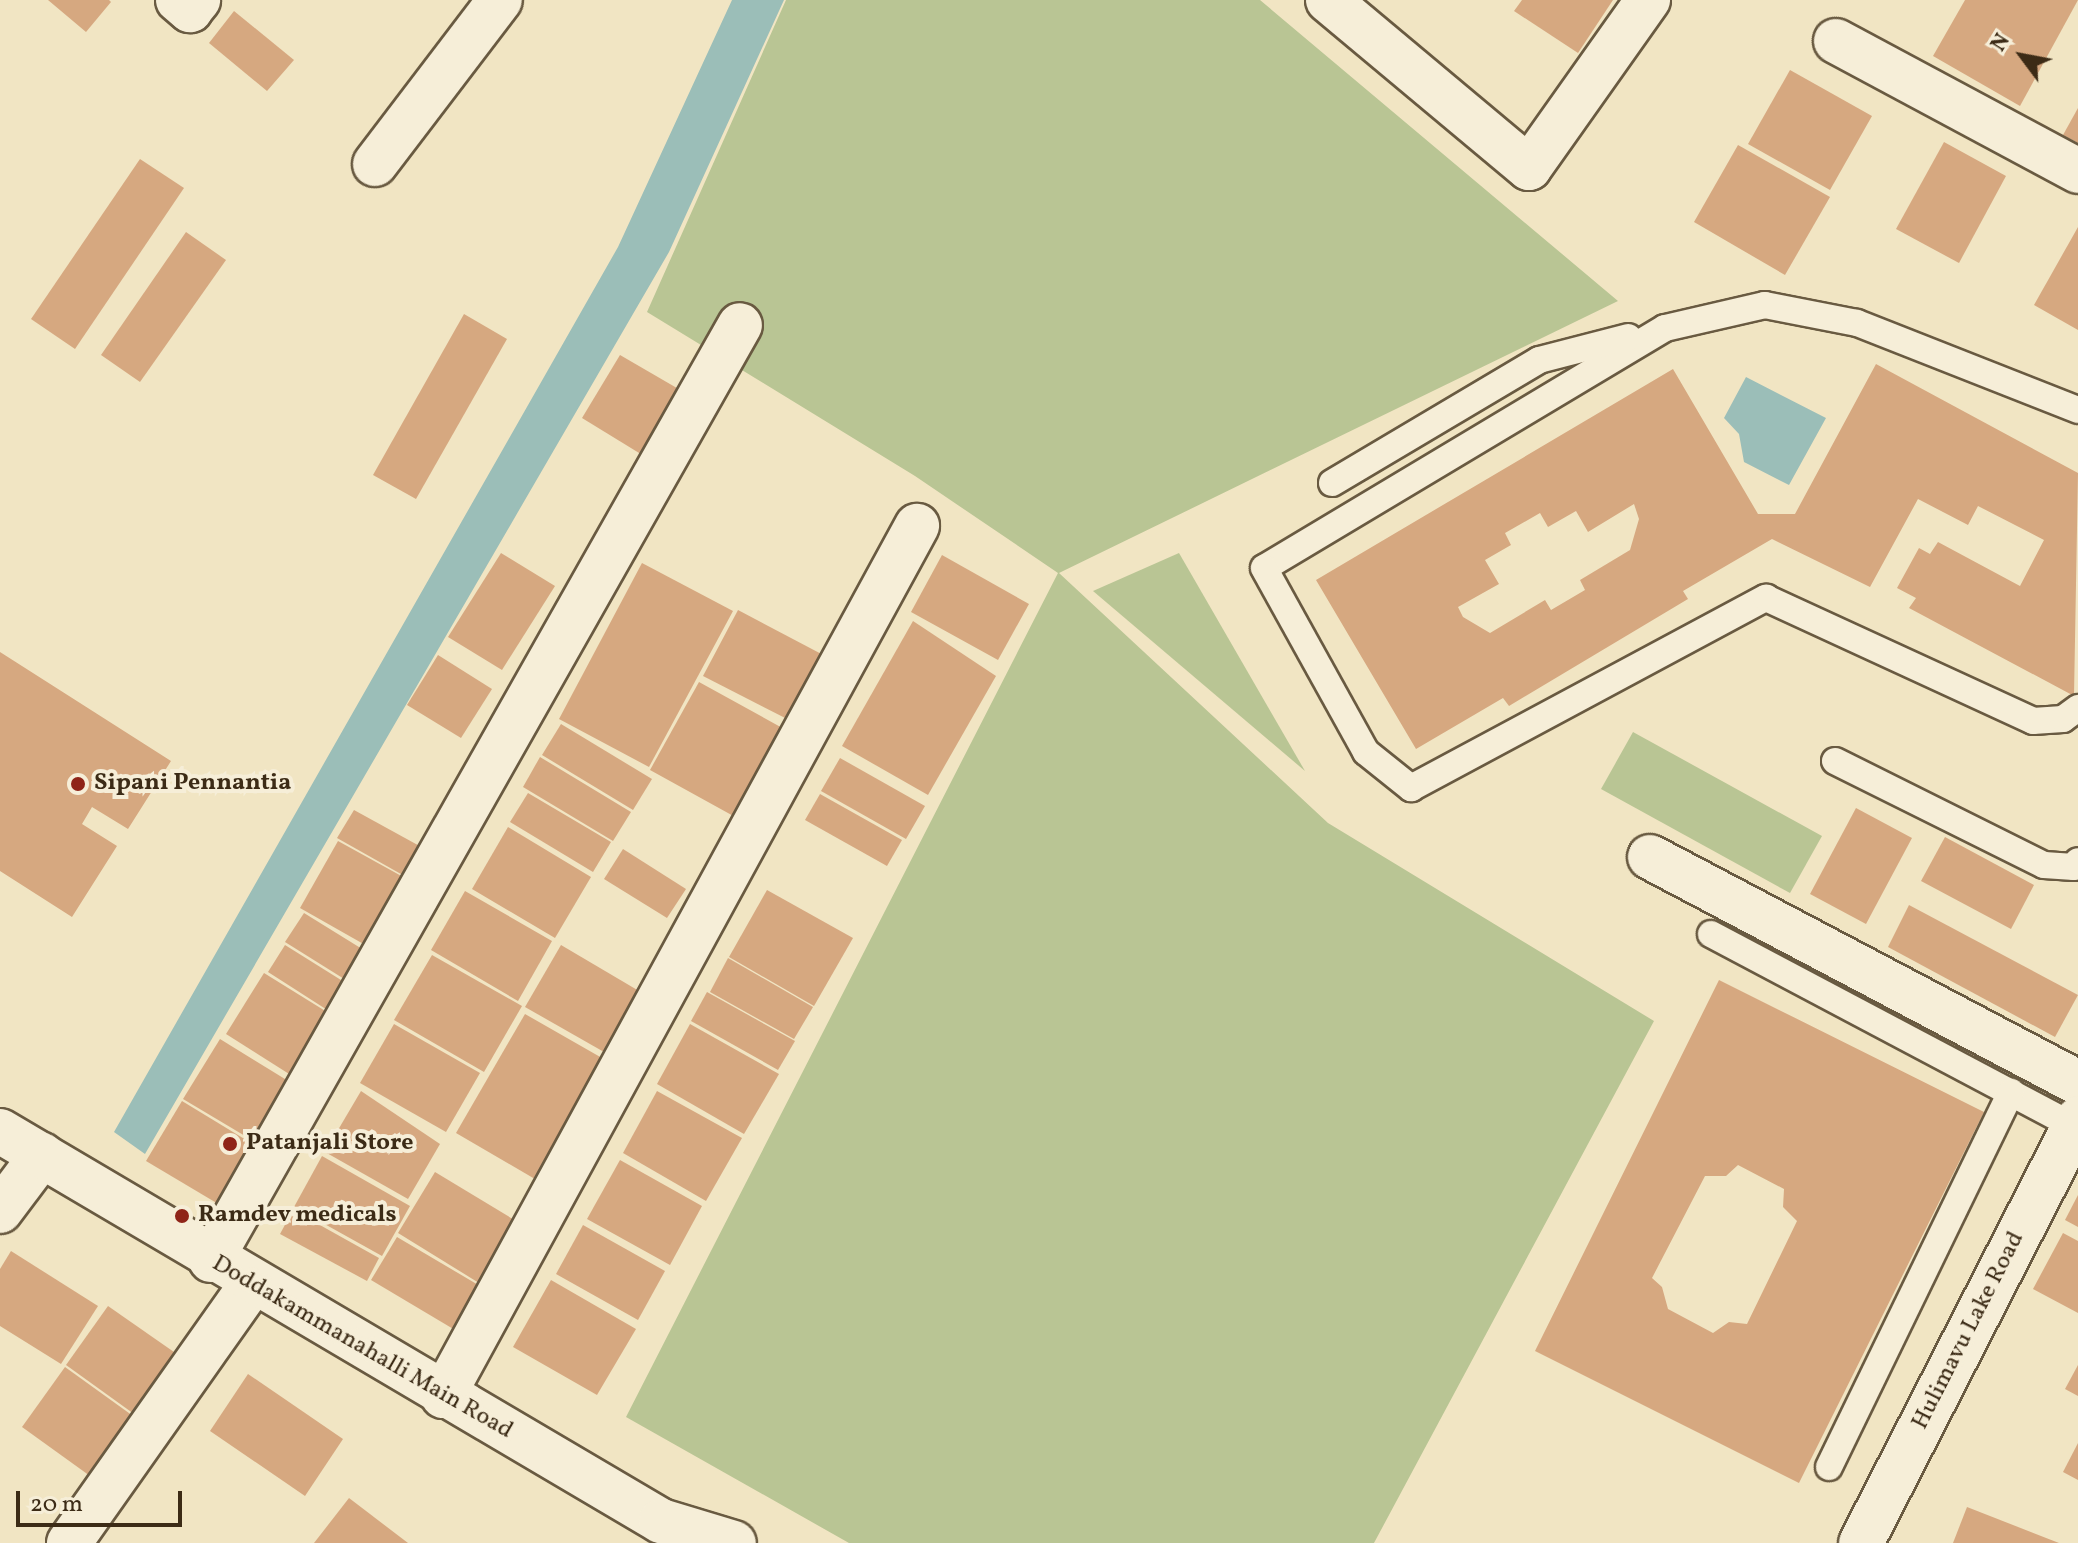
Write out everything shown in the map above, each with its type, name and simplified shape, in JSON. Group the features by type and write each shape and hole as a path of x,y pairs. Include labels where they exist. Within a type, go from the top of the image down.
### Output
{"street":[{"path":"178,0 190,10 198,0"},
{"path":"375,164 500,0"},
{"path":"1337,3 1529,168 1648,0"},
{"path":"1836,41 2078,171"},
{"path":"211,1260 740,325"},
{"path":"443,1396 917,526"},
{"path":"1650,857 2078,1083"},
{"name":"Hulimavu Lake Road","path":"1861,1543 2076,1122"},
{"name":"Doddakammanahalli Main Road","path":"0,1131 211,1260 661,1521 734,1543"},
{"path":"0,1211 42,1155"},
{"path":"69,1543 252,1284"}],"lane":[{"path":"1332,483 1539,360 1765,305 1792,306 1857,323 2078,410"},
{"path":"1665,328 1264,568 1379,768 1411,788 1766,598 2033,721 2063,719 2078,708"},
{"path":"1835,761 2044,865 2074,867 2078,861"},
{"path":"1711,934 2011,1092 2076,1122"},
{"path":"1829,1467 2011,1092"}],"green space":[{"path":"786,0 1260,0 1618,301 1059,573 1328,823 1654,1021 1374,1543 849,1543 626,1417 1058,573 915,476 647,312"},
{"path":"1179,553 1305,771 1093,591"},
{"path":"1633,732 1822,836 1790,893 1601,789"}],"water":[{"path":"732,0 784,0 669,252 145,1154 114,1132 618,247"},
{"path":"1746,377 1826,418 1789,485 1744,462 1739,434 1724,418"}],"building":[{"path":"48,0 109,0 111,2 86,32"},
{"path":"1522,0 1613,0 1578,53 1514,11"},
{"path":"1965,0 2078,0 2020,106 1933,56"},
{"path":"234,11 294,60 267,91 209,43"},
{"path":"1790,70 1872,116 1830,190 1748,144"},
{"path":"2078,108 2078,143 2063,135"},
{"path":"1944,142 2006,176 1959,263 1896,229"},
{"path":"1738,145 1830,197 1785,275 1694,222"},
{"path":"140,159 184,188 75,349 31,319"},
{"path":"2078,227 2078,330 2034,305"},
{"path":"186,232 226,260 140,382 101,355"},
{"path":"464,314 507,339 416,499 373,475"},
{"path":"620,355 682,391 644,456 582,418"},
{"path":"1876,364 2078,473 2074,696 1909,608 1916,598 1897,588 1919,548 1930,554 1938,542 2020,586 2044,540 1978,506 1968,525 1918,499 1870,587 1772,539 1683,591 1688,599 1509,706 1503,698 1416,749 1316,580 1673,369 1758,514 1795,514","holes":["1634,504 1639,519 1630,550 1580,580 1585,590 1551,610 1545,600 1490,633 1463,617 1458,607 1499,584 1485,560 1511,545 1505,533 1540,513 1548,527 1576,511 1588,532"]},
{"path":"501,553 555,586 502,670 448,637"},
{"path":"942,555 1029,604 998,660 911,612"},
{"path":"642,563 733,611 649,767 559,719"},
{"path":"738,610 829,658 795,723 703,676"},
{"path":"913,621 996,676 928,795 842,746"},
{"name":"Sipani Pennantia","path":"0,652 171,761 128,829 92,807 82,824 117,846 72,917 0,871"},
{"path":"438,655 492,689 461,738 407,705"},
{"path":"699,682 786,730 737,818 650,770"},
{"path":"561,724 652,779 633,810 542,755"},
{"path":"540,757 631,812 613,841 523,787"},
{"path":"840,758 925,806 906,839 821,791"},
{"path":"528,793 611,842 593,872 510,822"},
{"path":"820,794 902,840 887,866 805,820"},
{"path":"1856,808 1912,838 1866,924 1810,894"},
{"path":"354,810 425,849 408,878 337,838"},
{"path":"508,827 591,877 555,938 472,889"},
{"path":"1945,837 2034,885 2011,929 1921,881"},
{"path":"338,841 405,878 367,946 300,908"},
{"path":"623,849 686,889 667,918 604,879"},
{"path":"767,890 853,938 814,1006 729,957"},
{"path":"465,891 552,941 518,1001 431,950"},
{"path":"1909,905 2078,995 2055,1037 1888,947"},
{"path":"304,913 367,952 349,982 285,942"},
{"path":"285,945 349,985 332,1013 268,972"},
{"path":"561,945 639,991 604,1052 525,1007"},
{"path":"432,955 522,1006 484,1072 394,1020"},
{"path":"728,958 813,1007 794,1039 710,992"},
{"path":"264,973 335,1017 297,1079 226,1034"},
{"path":"1719,980 1984,1112 1799,1483 1535,1351","holes":["1738,1165 1784,1189 1783,1207 1797,1221 1747,1324 1729,1322 1713,1333 1668,1309 1662,1287 1652,1278 1705,1176 1726,1176"]},
{"path":"707,992 795,1041 778,1070 691,1021"},
{"path":"525,1014 609,1062 540,1182 456,1133"},
{"path":"394,1024 480,1073 446,1132 360,1083"},
{"path":"690,1024 779,1074 744,1134 657,1084"},
{"path":"220,1039 298,1087 262,1146 183,1099"},
{"path":"361,1091 440,1144 408,1199 325,1152"},
{"path":"657,1091 742,1138 706,1201 623,1153"},
{"path":"182,1101 261,1149 225,1208 146,1161"},
{"path":"322,1156 410,1206 382,1256 294,1207"},
{"path":"620,1160 702,1206 670,1265 587,1219"},
{"path":"435,1172 516,1221 479,1283 398,1233"},
{"path":"2078,1195 2078,1227 2065,1220"},
{"path":"293,1210 379,1258 367,1281 280,1234"},
{"path":"583,1225 665,1271 638,1320 556,1274"},
{"path":"2063,1233 2078,1241 2078,1313 2033,1289"},
{"path":"397,1237 480,1286 455,1330 371,1280"},
{"path":"11,1251 98,1306 61,1364 0,1326 0,1269"},
{"path":"551,1280 636,1329 597,1395 513,1347"},
{"path":"108,1306 184,1359 141,1419 66,1365"},
{"path":"2078,1365 2078,1396 2065,1389"},
{"path":"65,1367 140,1421 97,1481 22,1427"},
{"path":"248,1374 343,1439 305,1496 210,1431"},
{"path":"2078,1443 2078,1480 2063,1472"},
{"path":"349,1498 408,1543 314,1543"},
{"path":"1967,1507 2059,1543 1953,1543"}],"place":[{"name":"Sipani Pennantia","path":"78,784"},
{"name":"Patanjali Store","path":"230,1144"},
{"name":"Ramdev medicals","path":"182,1216"}]}
